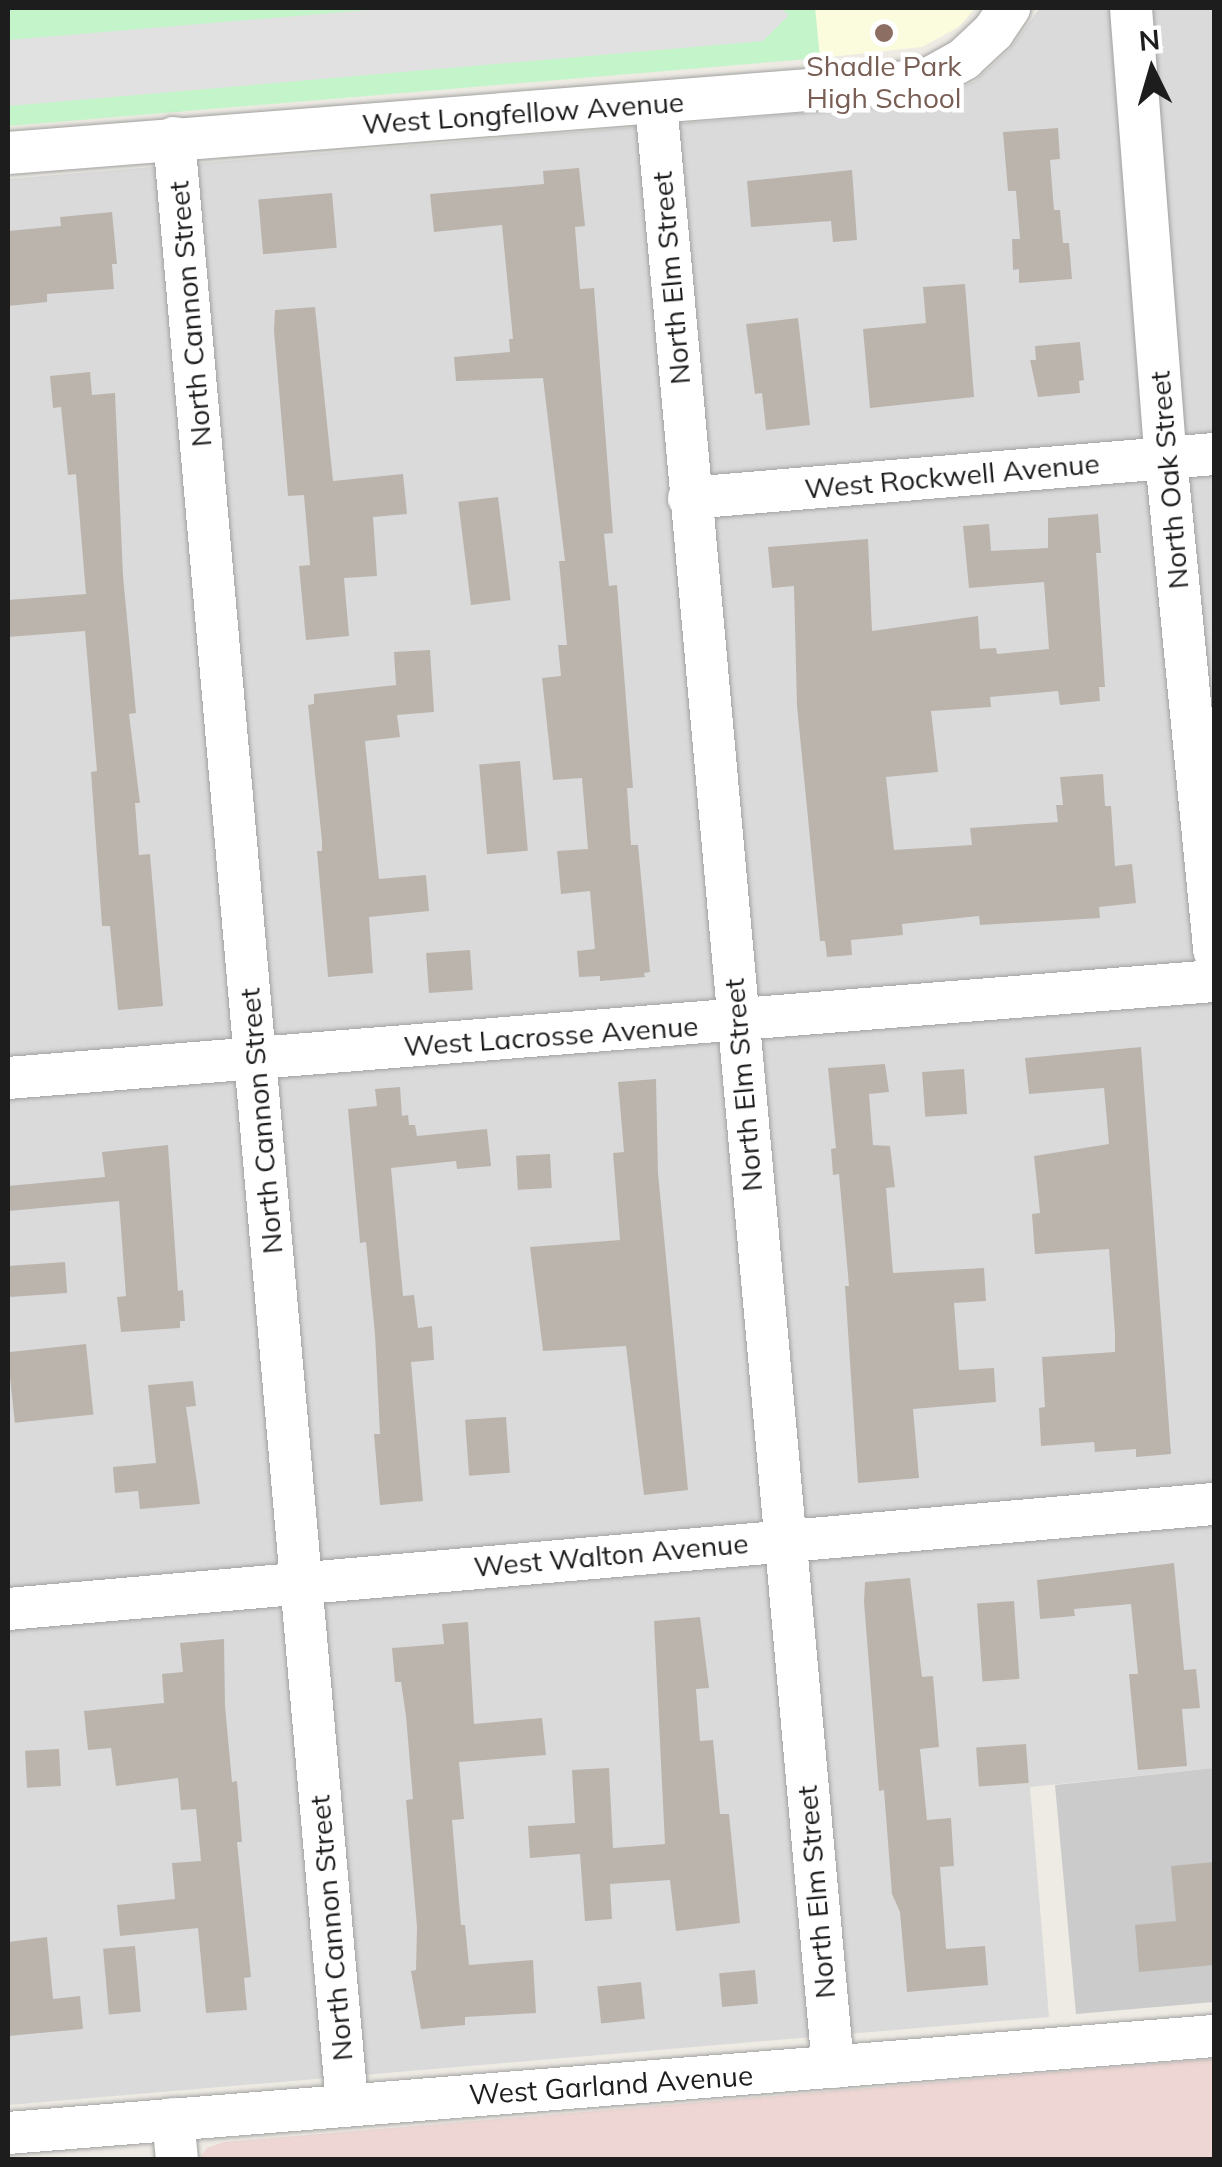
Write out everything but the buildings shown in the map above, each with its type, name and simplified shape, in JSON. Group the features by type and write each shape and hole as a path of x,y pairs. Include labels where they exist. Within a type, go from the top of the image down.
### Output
{"street":[{"name":"West Longfellow Avenue","path":"8,152 930,78 964,59 993,32 1009,8"},
{"name":"North Oak Street","path":"1130,8 1166,458 1214,951"},
{"name":"North Elm Street","path":"656,103 832,2067"},
{"name":"North Cannon Street","path":"174,138 347,2104"},
{"name":"West Rockwell Avenue","path":"689,498 1214,454"},
{"name":"West Lacrosse Avenue","path":"8,1078 1214,981"},
{"name":"West Walton Avenue","path":"8,1609 784,1538 1214,1504"},
{"name":"West Garland Avenue","path":"8,2133 175,2139 347,2104 1214,2036"}],"shaded area":[{"path":"392,8 780,8 789,15 763,41 8,106 8,40"},
{"name":"Shadle Park High School","path":"815,8 975,8 959,27 922,47 820,58"},
{"path":"1040,8 1214,8 1214,1768 1030,1787 1049,2017 8,2105 8,179 914,104 944,97 975,81 1008,51"},
{"path":"1214,1768 1214,2002 1076,2014 1055,1785"},
{"path":"1214,2059 1214,2159 199,2159 207,2148 224,2142"}],"green space":[{"path":"8,8 815,8 820,58 8,126"}],"place":[{"name":"Shadle Park High School","path":"884,33"}]}
